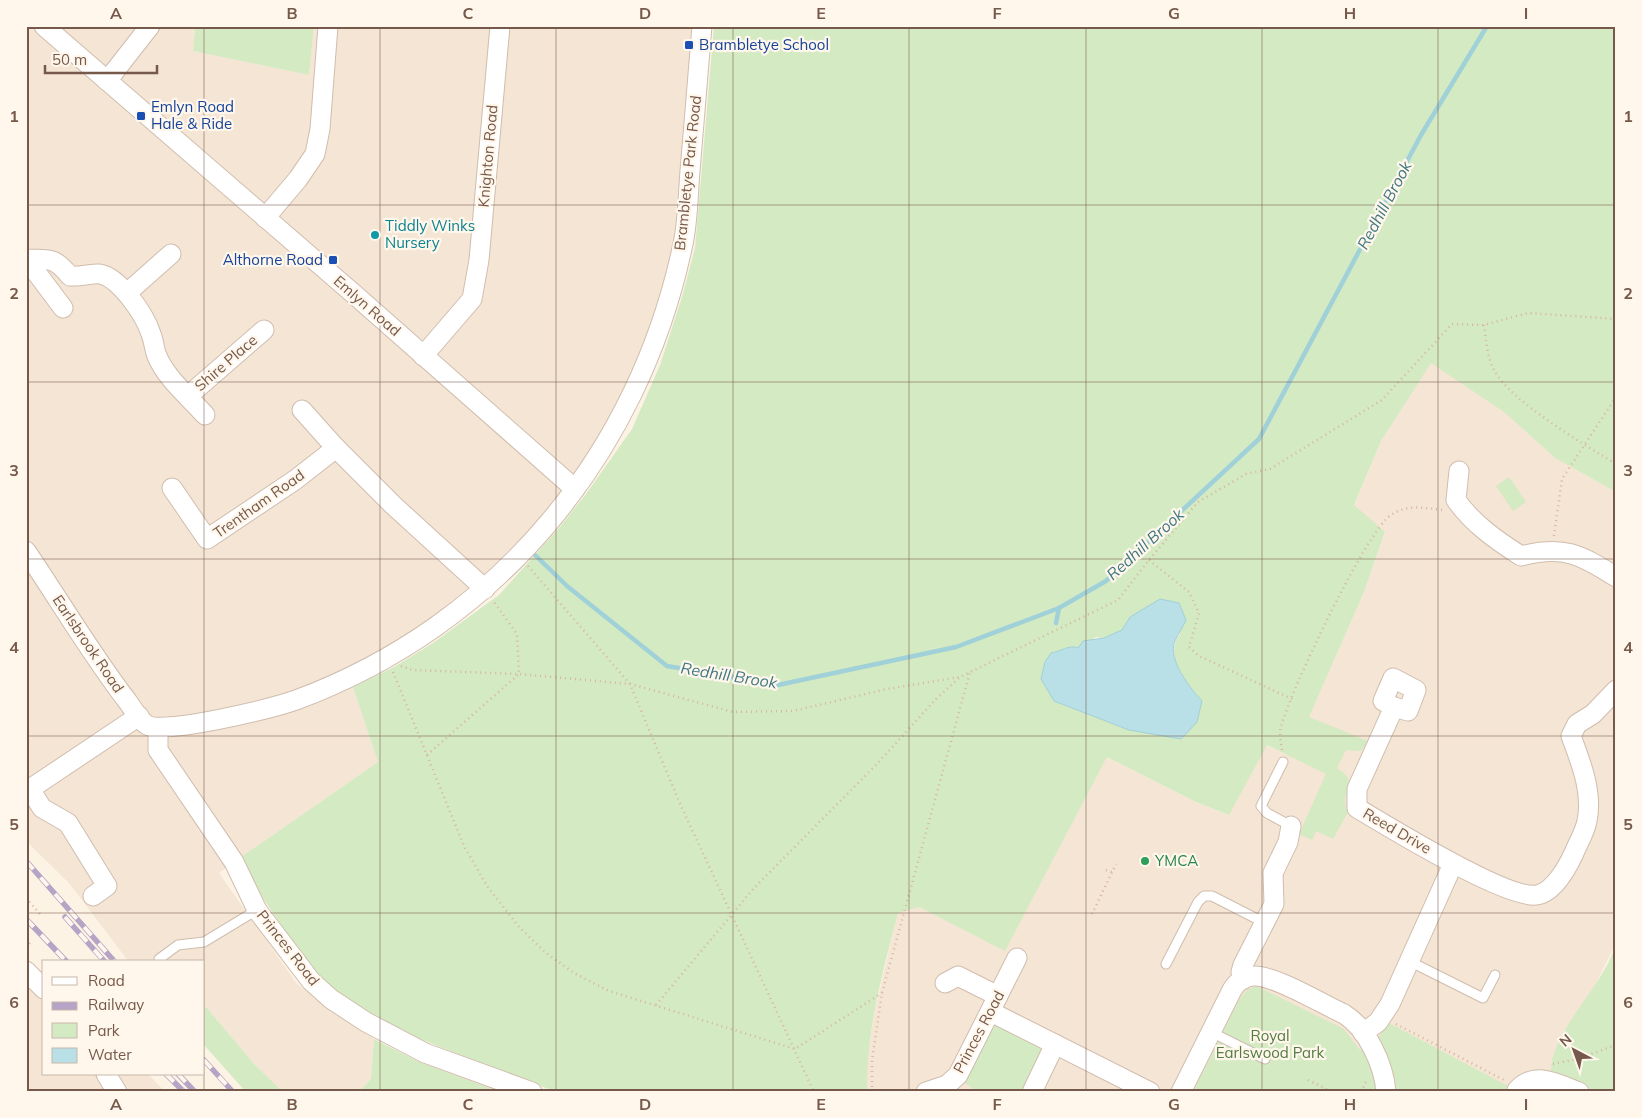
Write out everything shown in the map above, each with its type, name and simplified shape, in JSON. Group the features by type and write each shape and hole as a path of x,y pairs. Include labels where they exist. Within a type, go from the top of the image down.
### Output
{"street":[{"name":"Emlyn Road","path":"44,26 576,489"},
{"path":"107,80 150,26"},
{"path":"265,218 298,179 315,154 320,129 328,26"},
{"name":"Knighton Road","path":"423,356 472,299 479,260 500,26"},
{"name":"Brambletye Park Road","path":"158,728 210,722 288,702 334,686 386,660 428,633 485,589 520,557 576,489 610,437 644,369 673,284 684,241 702,26"},
{"path":"127,293 170,254"},
{"name":"Shire Place","path":"27,260 47,258 64,268 70,276 83,277 100,274 115,281 127,293 151,332 156,356 167,372 205,415"},
{"name":"Shire Place","path":"27,260 63,308"},
{"name":"Shire Place","path":"188,396 264,330"},
{"path":"302,410 336,448 393,505 485,589"},
{"name":"Trentham Road","path":"172,488 207,539 295,480 336,448"},
{"path":"1459,471 1456,500 1467,516 1496,540 1521,556 1552,550 1567,551 1599,566 1616,577"},
{"name":"Earlsbrook Road","path":"26,551 118,690 147,725 158,728"},
{"name":"Reed Drive","path":"1394,708 1357,789 1357,808 1453,864 1524,895 1539,895 1551,886 1568,867 1587,822 1588,787 1571,736 1577,724 1593,714 1616,690"},
{"path":"93,896 108,886 68,823 42,808 30,789 139,716"},
{"name":"Princes Road","path":"158,728 158,750 234,862 257,910 311,981 338,1004 366,1022 425,1053 532,1092"},
{"path":"1244,979 1243,965 1275,900 1273,872 1288,842 1291,826"},
{"path":"1363,1033 1382,1017 1411,962 1453,864"},
{"name":"Princes Road","path":"926,1092 957,1087 958,1075 1017,958"},
{"path":"26,971 42,987"},
{"path":"944,983 958,976 994,1004 1055,1044 1150,1092"},
{"path":"1181,1092 1232,990 1244,979 1255,976 1269,978 1344,1014 1355,1022 1363,1033 1381,1069 1386,1092"},
{"path":"1032,1092 1055,1044"},
{"path":"107,1076 117,1092"},
{"path":"1518,1089 1532,1080 1542,1079 1579,1092"}],"lane":[{"path":"1283,762 1261,806 1264,811 1291,826"},
{"path":"1166,964 1204,896 1212,896 1265,923"},
{"path":"159,959 178,945 204,942 257,910"},
{"path":"1411,962 1483,998 1495,975"},
{"path":"1211,1032 1265,1059"}],"path":[{"path":"656,1005 730,914 877,764 936,699 960,677 1118,600 1148,560 1198,502 1246,474 1270,469 1382,400 1452,324 1484,325 1528,314 1616,319"},
{"path":"1484,325 1493,370 1519,399 1583,444 1616,464"},
{"path":"1552,550 1562,479 1583,444 1616,397"},
{"path":"1283,762 1280,732 1292,699 1357,562 1374,533 1390,515 1409,507 1467,516"},
{"path":"1148,560 1188,592 1199,613 1189,647 1199,656 1292,699"},
{"path":"534,571 630,684 730,914 814,1092"},
{"path":"485,589 517,634 519,674"},
{"path":"386,660 412,670 519,674 630,684 733,712 793,710 887,689 960,677"},
{"path":"386,660 398,682 464,846 487,886 519,927 546,953 574,973 609,991 794,1049"},
{"path":"872,1092 872,1060 882,993 970,672"},
{"path":"428,755 519,674"},
{"path":"1092,914 1116,864"},
{"path":"1106,870 1112,872"},
{"path":"26,898 40,914"},
{"path":"26,940 30,943 26,946"},
{"path":"794,1049 882,993"},
{"path":"1382,1017 1518,1089"},
{"path":"1544,1065 1577,1060 1616,1045"},
{"path":"1308,1080 1326,1089 1324,1092"}],"shaded area":[{"path":"26,26 192,26 195,27 193,51 309,75 314,26 692,26 676,241 653,330 600,446 529,538 466,603 339,678 353,687 378,762 219,873 297,984 374,1039 371,1079 358,1092 283,1092 255,1065 205,1008 205,960 127,960 69,883 26,841"},
{"path":"1431,362 1504,412 1555,458 1616,492 1616,943 1595,985 1567,1029 1616,1092 867,1092 867,1061 875,1010 898,912 919,907 1005,950 1107,757 1196,802 1228,815 1266,745 1285,754 1309,717 1364,592 1385,533 1354,506 1381,441"},
{"path":"26,973 42,988 42,1076 150,1076 165,1092 26,1092"}],"green space":[{"path":"192,26 314,26 309,75 193,51 195,28"},
{"path":"714,26 1616,26 1616,492 1555,458 1504,412 1431,363 1381,441 1354,505 1385,532 1364,592 1309,717 1368,741 1361,751 1346,750 1337,768 1348,779 1349,784 1345,805 1348,812 1333,839 1316,831 1312,840 1299,834 1326,774 1267,745 1229,815 1196,802 1107,757 1005,951 919,907 898,913 872,1024 867,1069 867,1092 557,1092 413,1036 360,1010 314,973 237,860 378,762 353,687 394,667 433,643 499,595 559,528 586,494 632,429 660,365 682,297 695,248","holes":["1160,599 1180,634 1175,643 1176,661 1184,678 1202,701 1129,730 1054,701 1051,653 1068,648 1078,648 1096,637 1104,638 1123,630 1130,617"]},
{"path":"1509,477 1526,502 1513,511 1496,486"},
{"path":"1616,943 1616,1092 1599,1092 1551,1072 1553,1057 1559,1041 1568,1024 1601,975"},
{"name":"Royal Earlswood Park","path":"1256,986 1344,1029 1360,1050 1374,1046 1387,1022 1510,1087 1506,1092 1193,1092 1239,1000 1247,990"},
{"path":"205,1008 255,1065 283,1092 246,1092 205,1046"},
{"path":"994,1025 1038,1046 1041,1050 1024,1092 977,1092 964,1081"},
{"path":"374,1039 417,1061 500,1092 358,1092 371,1079"}],"water":[{"path":"1160,599 1179,603 1186,620 1175,641 1174,657 1181,674 1202,701 1197,722 1181,739 1129,730 1054,701 1041,679 1045,662 1051,653 1068,648 1078,648 1083,641 1104,638 1122,630 1130,617"}],"waterway":[{"name":"Redhill Brook","path":"534,554 567,586 667,666 778,685 956,647 1059,608 1106,581 1259,439 1421,135 1487,26"},
{"path":"1056,623 1059,608"}],"railway":[{"path":"26,861 113,960"},
{"path":"65,917 103,960"},
{"path":"26,919 65,960"},
{"path":"205,1061 233,1092"},
{"path":"168,1076 184,1092"},
{"path":"180,1076 195,1092"}],"place":[{"name":"Brambletye School","path":"689,45"},
{"name":"Emlyn Road Hale & Ride","path":"141,116"},
{"name":"Tiddly Winks Nursery","path":"375,235"},
{"name":"Althorne Road","path":"333,260"},
{"name":"YMCA","path":"1145,861"}]}
